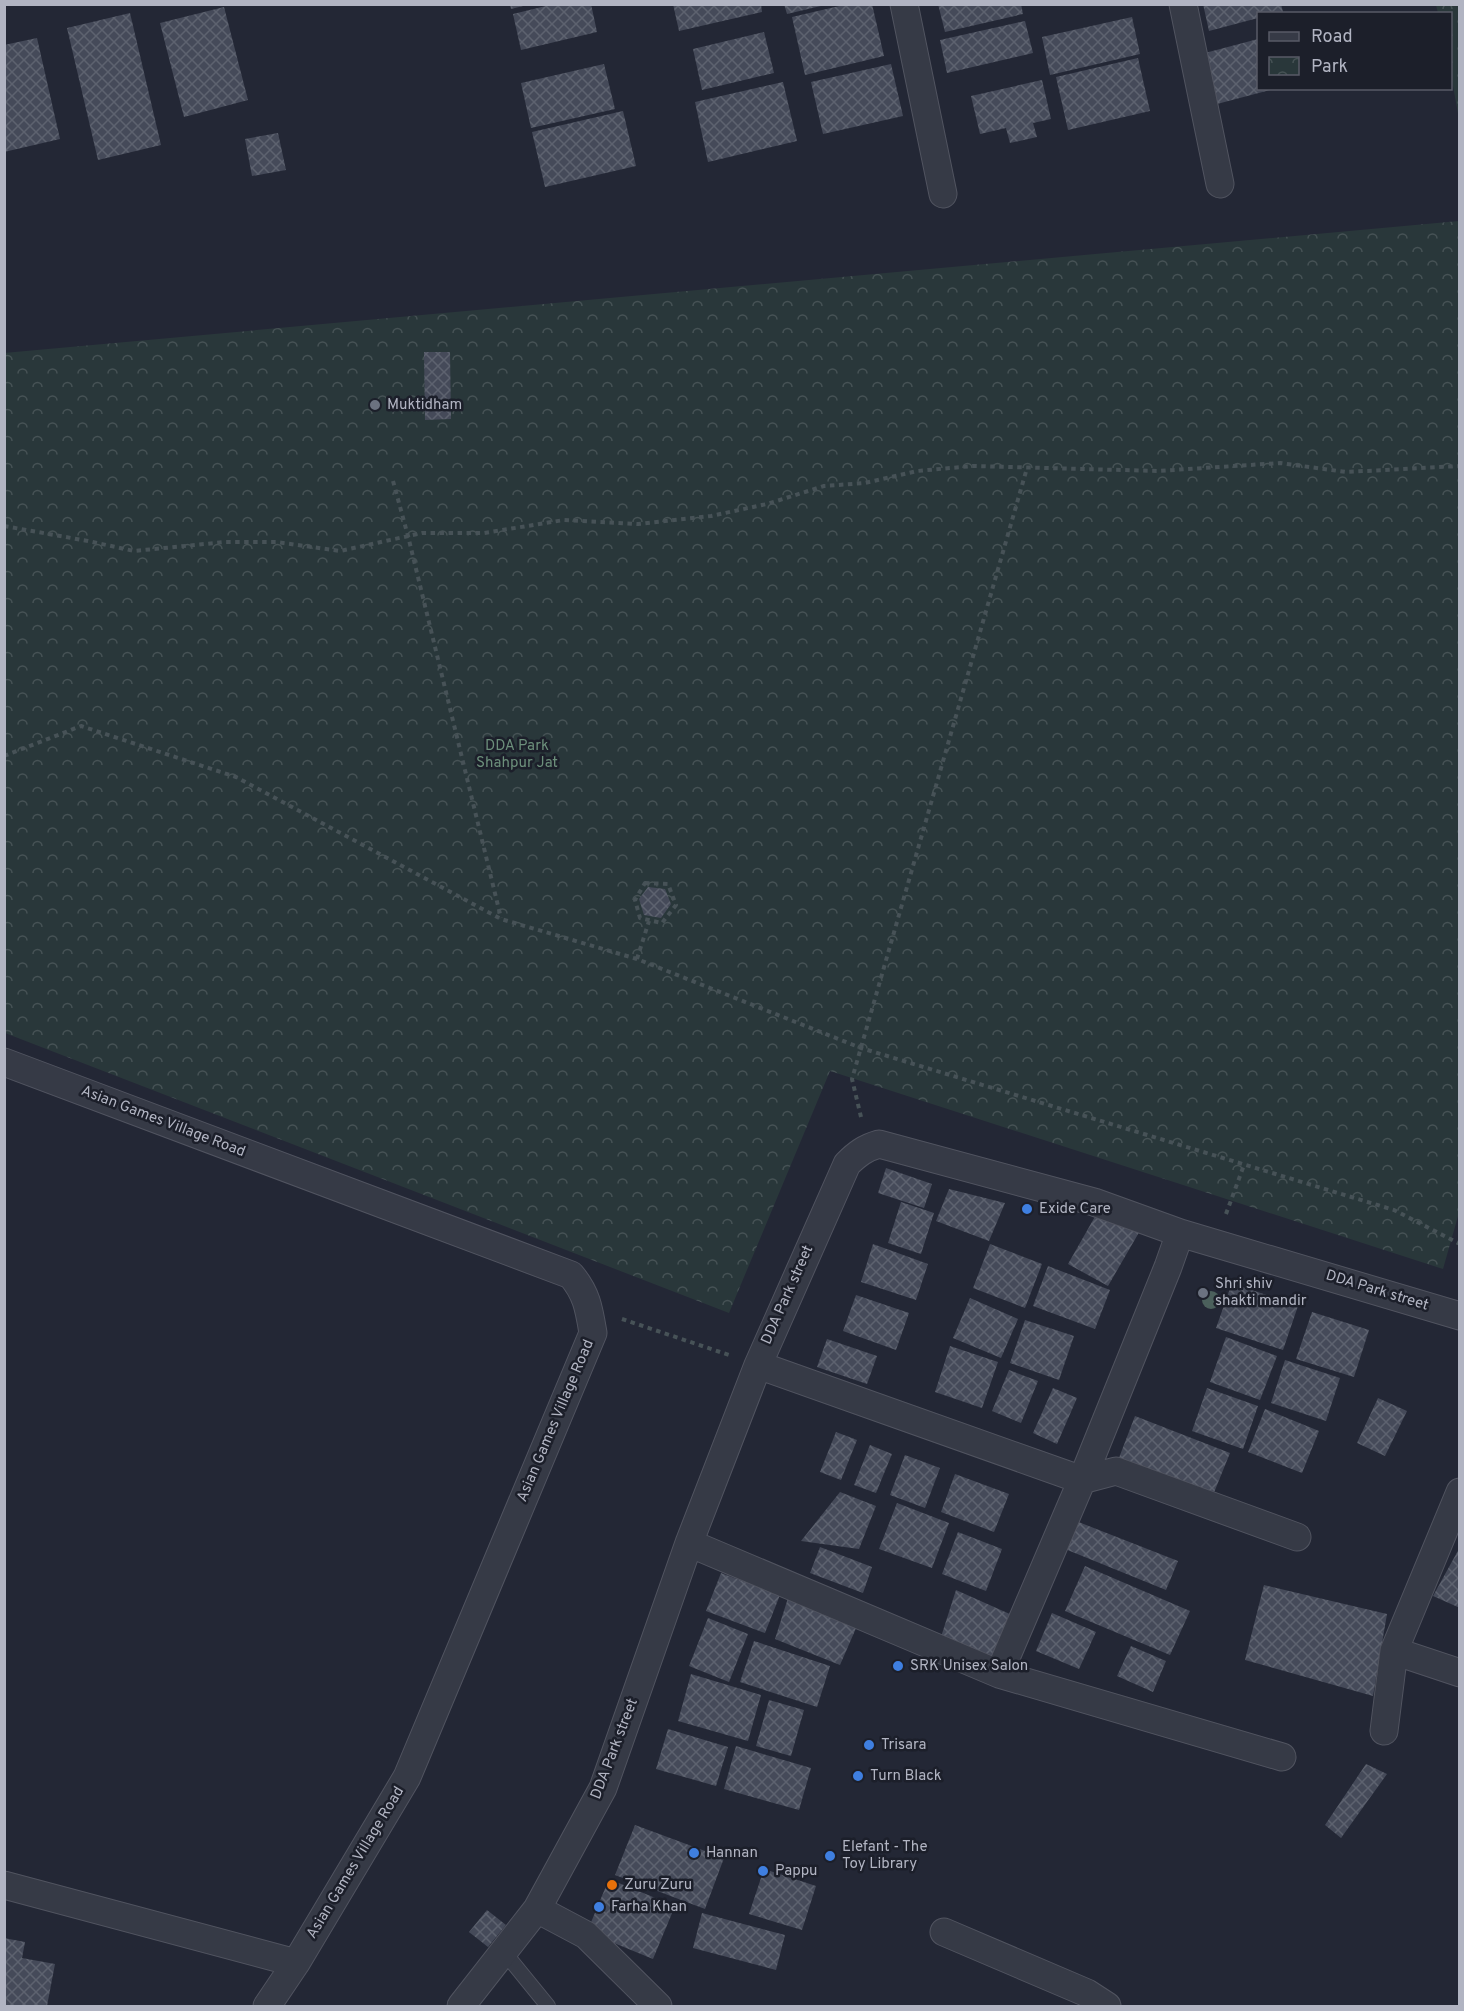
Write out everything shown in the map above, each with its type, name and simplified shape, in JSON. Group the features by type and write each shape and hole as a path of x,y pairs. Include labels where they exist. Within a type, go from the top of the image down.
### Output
{"street":[{"path":"904,4 943,194"},
{"path":"1184,4 1220,184"},
{"name":"Asian Games Village Road","path":"4,1062 571,1275 582,1289 589,1308 593,1333 407,1777 297,1963 267,2007"},
{"name":"DDA Park street","path":"461,2007 537,1909 603,1788 689,1543 758,1365 847,1164 856,1154 867,1147 879,1144 1094,1202 1180,1233 1460,1316"},
{"path":"999,1674 1082,1480 1180,1233"},
{"path":"758,1365 1082,1480 1116,1472 1297,1537"},
{"path":"1384,1731 1394,1651 1460,1492"},
{"path":"689,1543 999,1674 1282,1757"},
{"path":"1394,1651 1460,1673"},
{"path":"4,1885 297,1963"},
{"path":"537,1909 586,1935 658,2007"},
{"path":"944,1932 1088,1993 1107,2007"}],"lane":[{"path":"504,1952 548,2007"}],"path":[{"path":"4,526 134,551 225,542 276,542 340,551 422,533 484,533 564,520 638,524 711,516 767,504 824,486 865,483 917,471 973,466 1158,471 1280,463 1346,472 1460,466"},
{"path":"867,1147 852,1078 1027,468"},
{"path":"393,481 501,919"},
{"path":"4,756 81,726 236,777 501,919 637,958 861,1048 1394,1210 1460,1244"},
{"path":"645,883 668,884 676,905 662,923 649,921 640,918 635,900 645,883"},
{"path":"637,958 649,921"},
{"path":"1215,1243 1244,1165"},
{"path":"589,1308 730,1355"}],"green space":[{"path":"1436,5 1459,5 1459,119 1452,80 1452,12 1438,12"},
{"name":"DDA Park Shahpur Jat","path":"1459,221 1460,1209 1443,1269 830,1071 729,1313 5,1033 4,353"}],"building":[{"path":"510,4 527,4 527,5 511,9"},
{"path":"554,4 591,4 597,32 521,50 513,14"},
{"path":"673,4 761,4 762,12 679,31"},
{"path":"784,4 825,4 825,5 787,14"},
{"path":"848,4 872,4 884,56 805,75 792,17"},
{"path":"938,4 1021,4 1023,14 945,32"},
{"path":"1203,4 1281,4 1283,12 1257,12 1257,18 1209,31"},
{"path":"224,7 248,100 184,117 160,23"},
{"path":"130,13 161,145 98,160 67,28"},
{"path":"1132,17 1140,54 1050,75 1042,37"},
{"path":"1025,21 1033,53 947,73 940,40"},
{"path":"764,32 774,73 702,90 693,49"},
{"path":"37,38 60,139 4,152 4,45"},
{"path":"1257,39 1257,90 1270,90 1217,104 1205,53"},
{"path":"1138,58 1150,111 1068,130 1056,77"},
{"path":"604,64 615,109 531,128 521,83"},
{"path":"891,64 903,116 823,134 811,82"},
{"path":"1042,80 1051,119 1033,123 1037,137 1010,143 1006,128 980,134 971,96"},
{"path":"783,82 797,141 708,162 695,102"},
{"path":"623,111 636,166 545,187 532,132"},
{"path":"278,133 286,170 252,176 245,139"},
{"path":"424,352 450,352 451,419 425,420"},
{"path":"648,887 665,889 671,904 661,918 644,915 639,899"},
{"path":"886,1168 932,1184 924,1208 878,1193"},
{"path":"949,1189 1005,1203 989,1241 936,1221"},
{"path":"901,1202 934,1213 921,1254 888,1243"},
{"path":"1101,1206 1141,1229 1108,1286 1068,1264"},
{"path":"873,1244 928,1264 916,1300 861,1282"},
{"path":"990,1244 1042,1264 1025,1308 973,1288"},
{"path":"1048,1266 1110,1290 1095,1329 1033,1306"},
{"path":"1232,1283 1298,1306 1283,1350 1216,1328"},
{"path":"856,1295 909,1313 896,1350 843,1331"},
{"path":"970,1298 1018,1319 1001,1358 953,1338"},
{"path":"1312,1312 1369,1330 1354,1377 1296,1359"},
{"path":"1025,1320 1074,1336 1059,1380 1010,1363"},
{"path":"1226,1337 1277,1356 1260,1400 1210,1382"},
{"path":"827,1339 877,1356 867,1384 817,1367"},
{"path":"950,1346 998,1362 982,1408 935,1392"},
{"path":"1285,1360 1340,1378 1326,1421 1271,1403"},
{"path":"1009,1370 1038,1381 1021,1423 992,1411"},
{"path":"1053,1388 1077,1398 1057,1444 1033,1433"},
{"path":"1207,1388 1258,1406 1243,1449 1192,1431"},
{"path":"1378,1398 1407,1411 1385,1456 1357,1443"},
{"path":"1265,1409 1319,1431 1302,1473 1248,1452"},
{"path":"1135,1416 1230,1453 1211,1500 1117,1463"},
{"path":"836,1432 857,1440 841,1480 820,1472"},
{"path":"870,1445 892,1454 876,1493 854,1485"},
{"path":"905,1455 940,1468 925,1508 890,1495"},
{"path":"955,1474 1009,1494 994,1532 941,1512"},
{"path":"840,1492 876,1506 859,1549 801,1541"},
{"path":"897,1503 949,1523 932,1568 879,1549"},
{"path":"1076,1521 1178,1561 1166,1590 1065,1549"},
{"path":"958,1532 1002,1549 986,1591 942,1574"},
{"path":"820,1547 872,1567 863,1593 810,1573"},
{"path":"1460,1547 1460,1608 1433,1596"},
{"path":"1085,1566 1190,1611 1170,1655 1065,1611"},
{"path":"721,1573 780,1595 765,1633 706,1611"},
{"path":"1264,1585 1387,1614 1373,1696 1245,1660"},
{"path":"956,1590 1012,1615 996,1662 940,1640"},
{"path":"788,1598 857,1626 840,1665 775,1639"},
{"path":"1052,1613 1096,1632 1079,1669 1036,1651"},
{"path":"708,1618 748,1634 729,1682 689,1666"},
{"path":"754,1641 830,1666 817,1707 740,1682"},
{"path":"1131,1646 1166,1661 1153,1692 1117,1676"},
{"path":"691,1674 761,1695 748,1741 678,1721"},
{"path":"769,1700 804,1710 791,1756 756,1746"},
{"path":"668,1729 728,1747 716,1786 656,1769"},
{"path":"736,1746 811,1768 799,1810 724,1789"},
{"path":"1366,1764 1387,1774 1341,1838 1325,1825"},
{"path":"635,1825 724,1858 705,1909 615,1875"},
{"path":"764,1869 816,1886 802,1930 749,1914"},
{"path":"609,1879 675,1906 653,1959 587,1932"},
{"path":"487,1910 506,1925 488,1947 469,1932"},
{"path":"702,1913 785,1935 776,1970 693,1948"},
{"path":"4,1938 25,1942 22,1958 55,1964 47,2006 4,2006"}],"place":[{"name":"Muktidham","path":"375,405"},
{"name":"Exide Care","path":"1027,1209"},
{"name":"Shri shiv shakti mandir","path":"1203,1293"},
{"name":"SRK Unisex Salon","path":"898,1666"},
{"name":"Trisara","path":"869,1745"},
{"name":"Turn Black","path":"858,1776"},
{"name":"Hannan","path":"694,1853"},
{"name":"Elefant - The Toy Library","path":"830,1856"},
{"name":"Pappu","path":"763,1871"},
{"name":"Zuru Zuru","path":"612,1885"},
{"name":"Farha Khan","path":"599,1907"}]}
